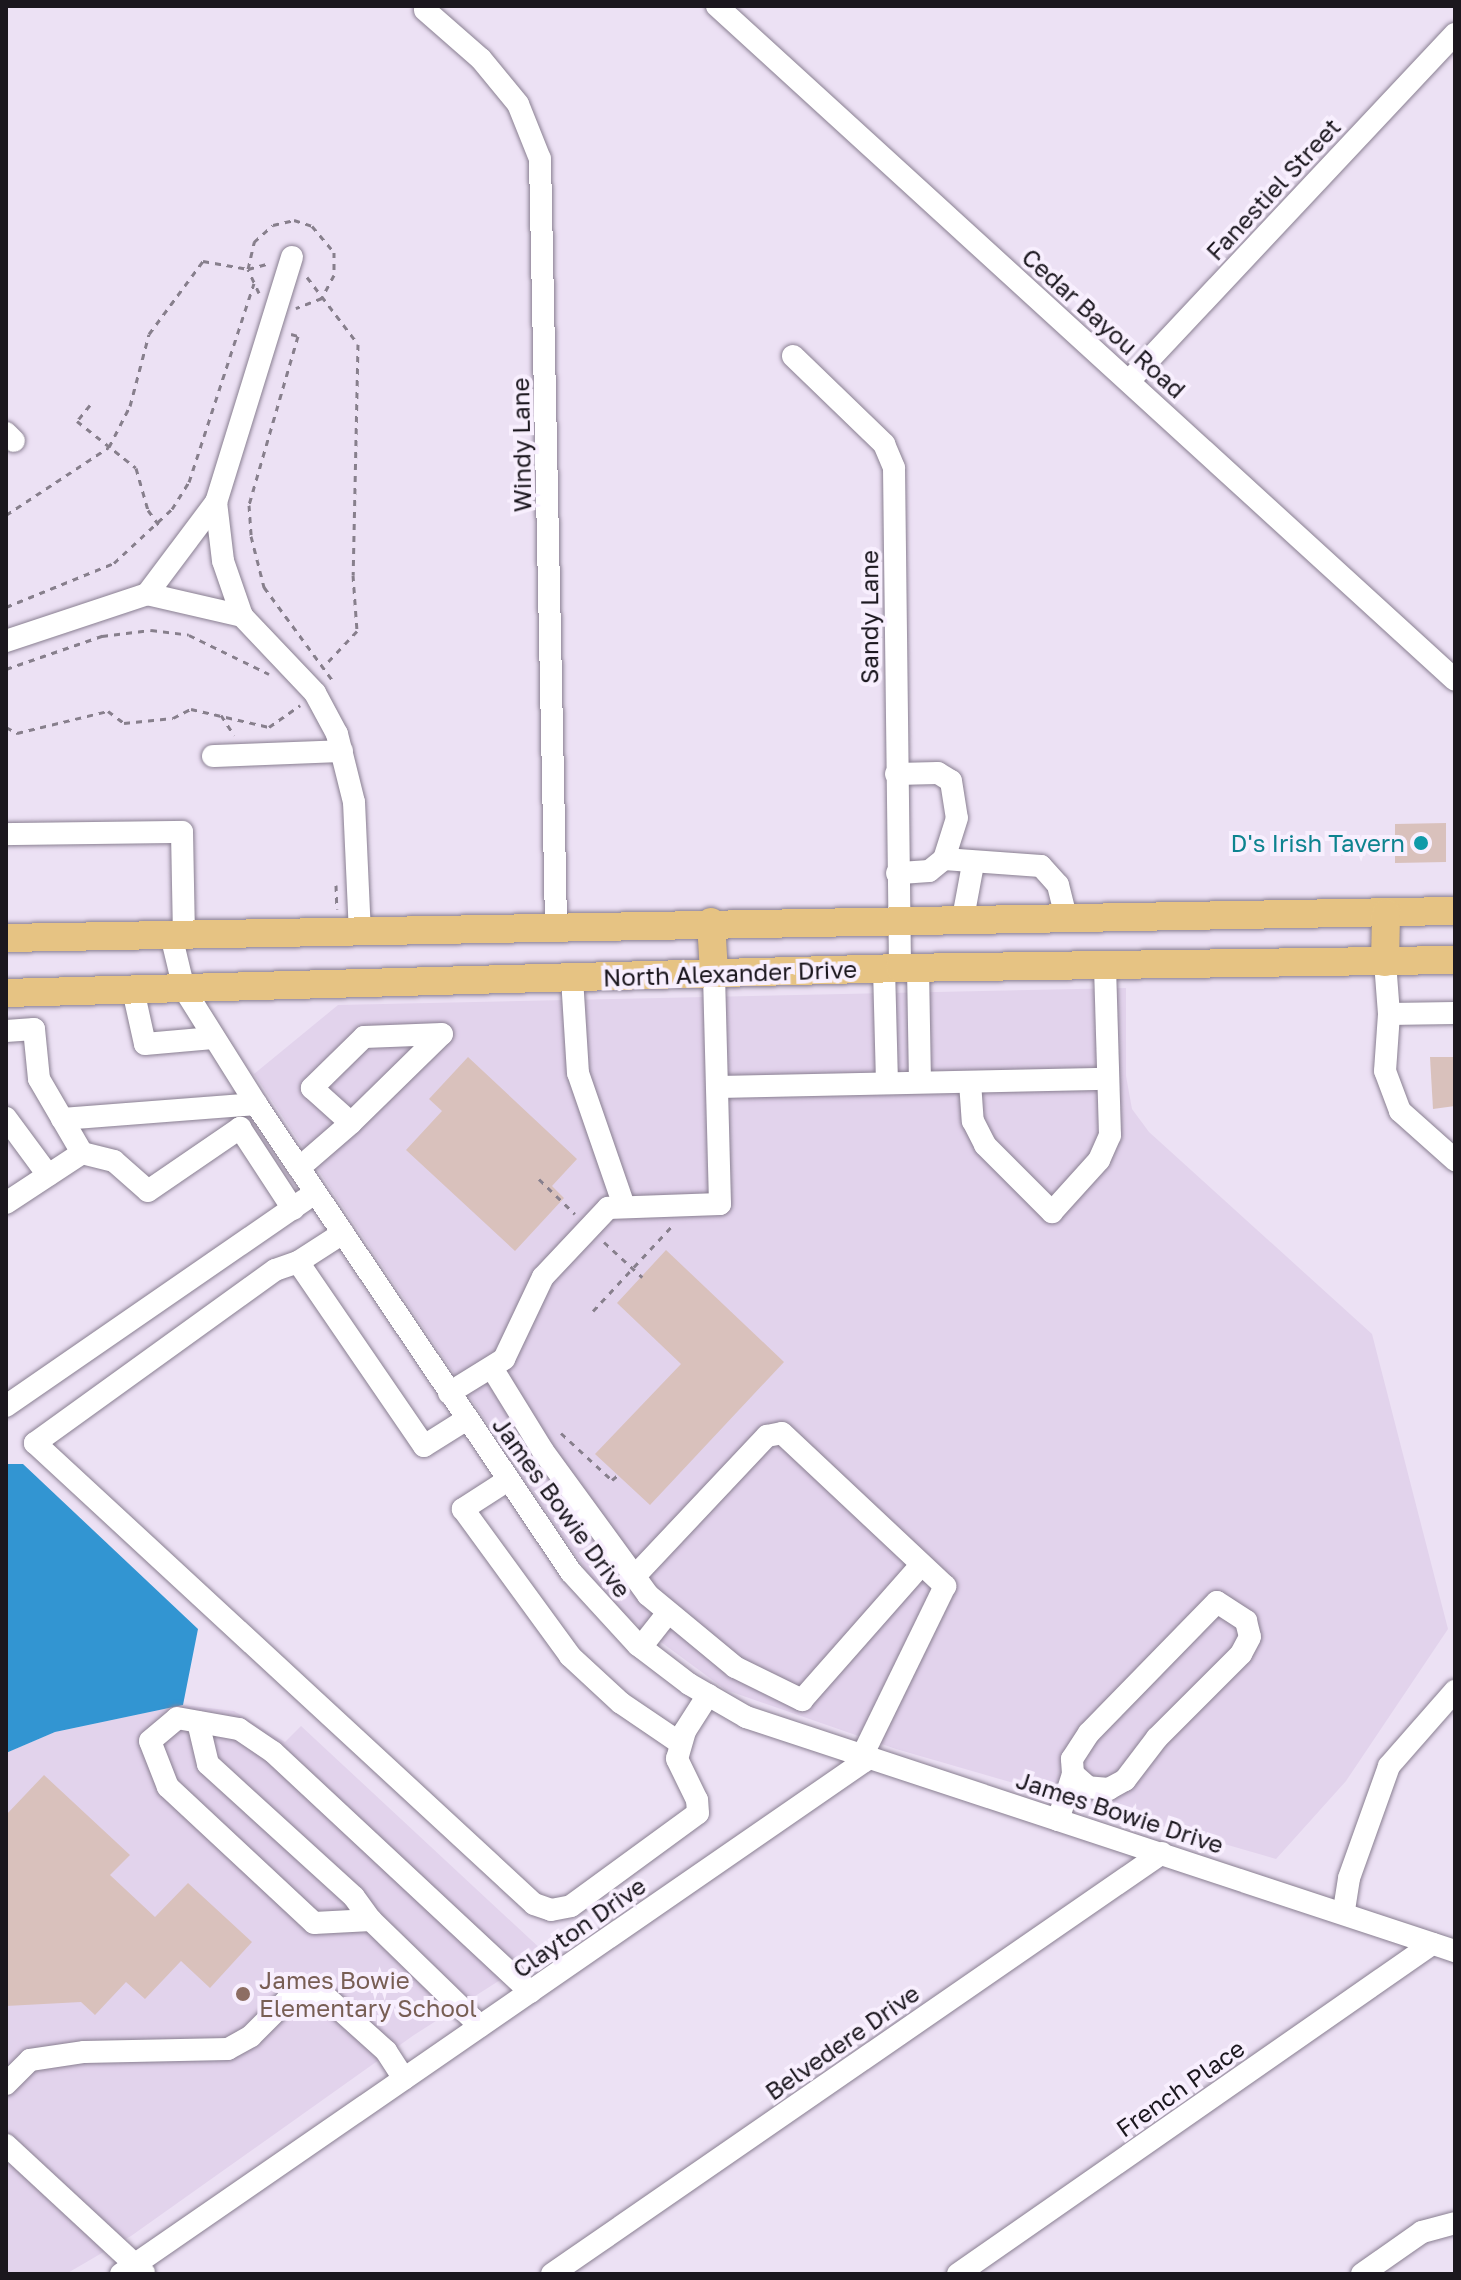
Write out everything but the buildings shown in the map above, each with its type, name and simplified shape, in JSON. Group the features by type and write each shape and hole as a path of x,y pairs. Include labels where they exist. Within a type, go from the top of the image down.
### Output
{"main road":[{"name":"North Alexander Drive","path":"6,938 349,933 556,924 1455,911"},
{"path":"1385,962 1386,913"},
{"path":"711,922 714,973"},
{"name":"North Alexander Drive","path":"19,993 900,968 1455,960"}],"street":[{"name":"Cedar Bayou Road","path":"717,6 1455,680"},
{"name":"Windy Lane","path":"425,10 481,59 518,104 540,159 556,924"},
{"name":"Fanestiel Street","path":"1129,381 1455,34"},
{"path":"147,594 216,502 292,257"},
{"name":"Sandy Lane","path":"793,356 884,444 894,468 897,919 900,968"},
{"path":"216,502 223,561 242,616 315,693 342,751 354,802 349,933"},
{"path":"6,641 147,594 242,616"},
{"path":"213,756 342,751"},
{"path":"896,774 938,773 951,781 957,818 944,859 929,871 897,873"},
{"name":"James Bowie Drive","path":"6,834 182,832 177,935 184,989 256,1104 508,1480 599,1608 641,1647 708,1695 746,1717 1344,1910 1455,1951"},
{"path":"944,859 973,864 1041,866 1058,885 1066,917"},
{"path":"963,918 973,864"},
{"path":"1385,962 1389,1014 1385,1071 1400,1111 1455,1160"},
{"path":"970,1082 973,1121 985,1145 1052,1212 1106,1147 1112,1124 1105,966"},
{"path":"887,1083 887,1030 900,968"},
{"path":"900,968 919,1031 920,1082"},
{"path":"449,1393 492,1368 510,1352 543,1277 604,1211 624,1206 720,1204 714,973"},
{"path":"572,978 578,1073 624,1206"},
{"path":"133,990 145,1044 213,1038"},
{"path":"19,993 34,1029 39,1079 82,1153 114,1161 148,1191 256,1104"},
{"path":"1389,1014 1455,1013"},
{"path":"6,1031 34,1029"},
{"path":"887,1030 919,1031"},
{"path":"299,1168 351,1123 442,1034 364,1037 333,1067 312,1088 351,1123"},
{"path":"718,1087 1108,1079"},
{"path":"6,1118 48,1175"},
{"path":"62,1119 234,1119"},
{"path":"234,1119 293,1209"},
{"path":"6,1203 82,1153"},
{"path":"6,1406 315,1193"},
{"path":"343,1233 298,1262 275,1270 35,1443 534,1904 551,1910 571,1906 698,1813 697,1800 677,1759 680,1743 708,1695"},
{"path":"298,1262 424,1446 467,1419"},
{"path":"492,1368 543,1451 634,1577 667,1614 735,1667 802,1700 921,1565"},
{"path":"634,1577 767,1436 777,1432 945,1586 866,1757"},
{"path":"508,1480 463,1509 570,1656 621,1703 680,1743"},
{"path":"1058,1820 1073,1774 1076,1747 1217,1602 1246,1621 1250,1637 1241,1654 1157,1738 1125,1780 1109,1789 1088,1787 1073,1774"},
{"path":"641,1647 667,1614"},
{"path":"1344,1910 1349,1878 1389,1766 1455,1691"},
{"path":"371,1920 314,1923 168,1787 150,1741 177,1718 239,1729 273,1752 530,1992"},
{"path":"198,1722 208,1764 354,1897 371,1920 480,2026"},
{"name":"Clayton Drive","path":"133,2271 866,1757"},
{"name":"Belvedere Drive","path":"552,2274 1162,1853"},
{"name":"French Place","path":"958,2274 1432,1944"},
{"path":"6,2084 30,2060 84,2052 228,2049 251,2036 287,2000 326,1997 386,2051 404,2079"},
{"path":"6,2145 133,2271"},
{"path":"1362,2274 1422,2232 1455,2223"}],"path":[{"path":"264,300 248,269 250,251 264,232 284,222 303,222 321,231 334,252 334,275 322,298 291,312"},
{"path":"6,515 62,484 109,447 130,406 149,334 197,267 211,261 248,269 292,257 358,344 353,575 357,631 325,665"},
{"path":"6,607 85,579 114,563 159,525 189,482 254,283"},
{"path":"243,316 254,321"},
{"path":"283,331 298,336 254,480 249,505 252,544 276,607 325,665 336,686"},
{"path":"90,405 77,421 136,468 148,510 159,525"},
{"path":"6,669 102,636 151,630 189,635 231,652 262,674 274,674"},
{"path":"299,695 311,714"},
{"path":"6,727 17,733 108,711 124,723 173,718 191,709 269,727 304,703"},
{"path":"335,875 349,933"},
{"path":"539,1179 581,1219"},
{"path":"593,1311 680,1218"},
{"path":"598,1236 642,1277"},
{"path":"561,1433 612,1480 618,1475"}],"shaded area":[{"path":"1126,988 1126,1076 1132,1109 1149,1132 1372,1334 1448,1629 1346,1781 1276,1859 896,1749 726,1690 627,1617 587,1572 254,1074 338,1005"},
{"name":"James Bowie Elementary School","path":"183,1705 234,1711 285,1742 301,1726 544,1952 414,2035 131,2236 66,2274 6,2274 6,1753 55,1732"}],"water":[{"path":"6,1464 23,1464 198,1629 183,1705 55,1732 6,1753"}],"place":[{"name":"D's Irish Tavern","path":"1421,843"},
{"name":"James Bowie Elementary School","path":"243,1994"}]}
